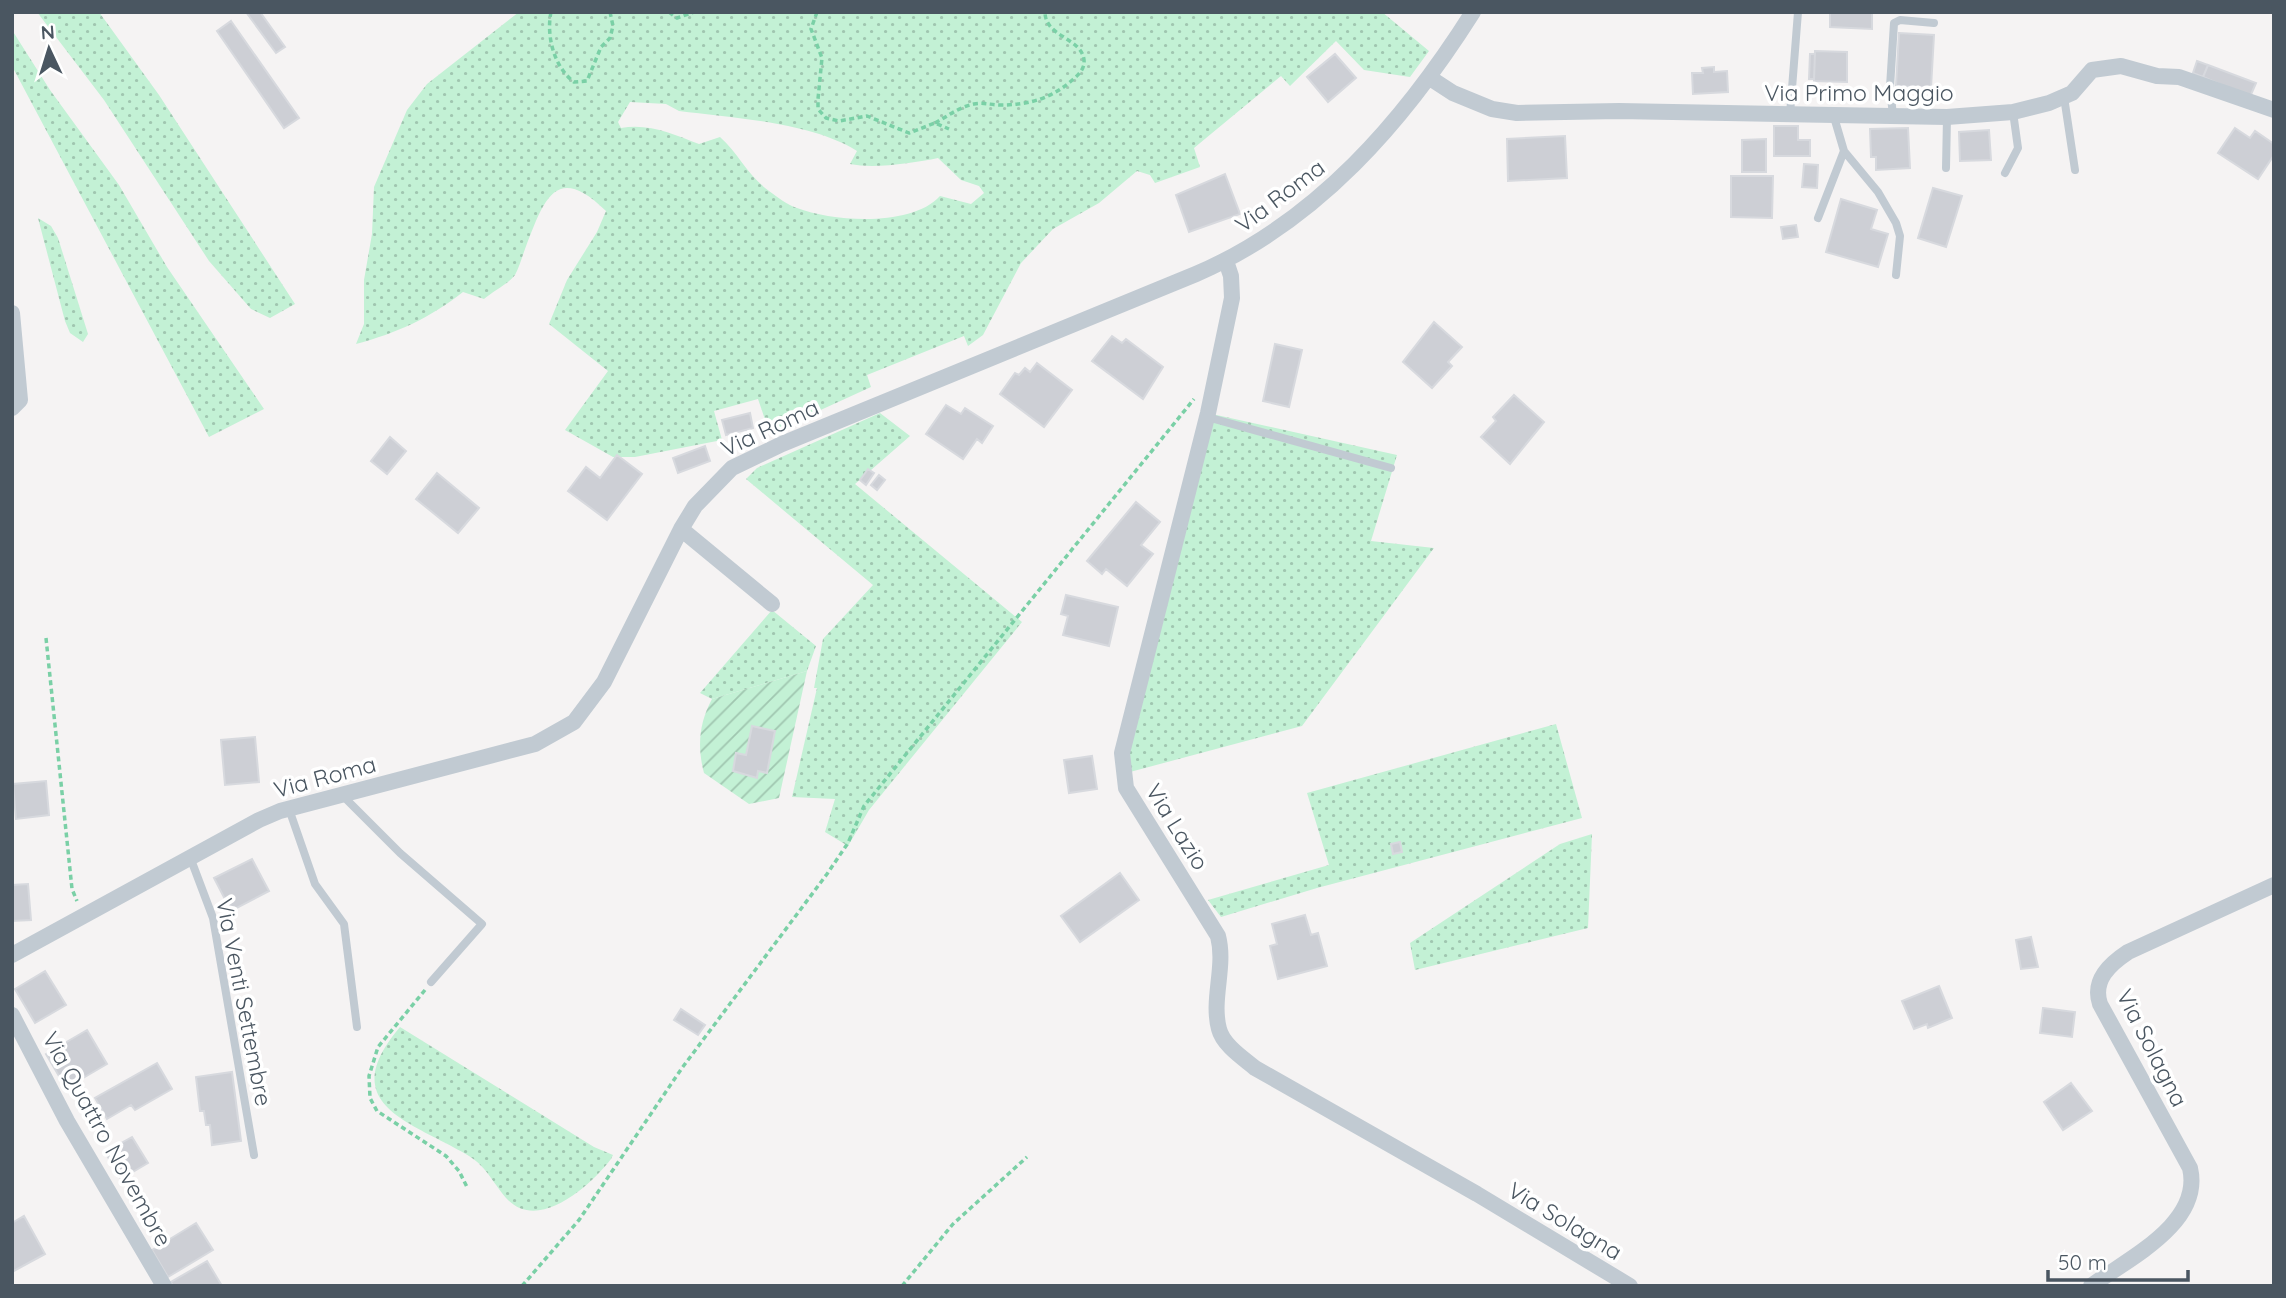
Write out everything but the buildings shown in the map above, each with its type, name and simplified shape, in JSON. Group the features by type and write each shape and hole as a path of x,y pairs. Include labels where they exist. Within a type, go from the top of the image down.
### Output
{"street":[{"name":"Via Roma","path":"12,955 259,820 524,747 552,736 574,722 604,682 681,529 717,481 747,459 1226,261 1276,232 1334,186 1430,78 1473,12"},
{"name":"Via Primo Maggio","path":"1430,78 1453,93 1479,104 1517,113 1619,111 1947,117 2012,112 2064,97 2092,70 2121,66 2157,76 2179,77 2274,110"},
{"name":"Via Lazio","path":"1226,261 1231,276 1232,298 1207,418 1123,746 1122,771 1126,788 1218,936 1222,952 1219,1030 1233,1050 1255,1068 1477,1194"},
{"path":"12,313 20,400 12,408"},
{"path":"681,529 772,604"},
{"name":"Via Solagna","path":"2091,1286 2161,1235 2178,1217 2192,1194 2190,1168 2100,1004 2098,986 2102,977 2109,966 2128,952 2274,885"},
{"name":"Via Quattro Novembre","path":"12,1015 67,1121 164,1286"},
{"name":"Via Solagna","path":"1477,1194 1630,1286"}],"lane":[{"path":"1790,116 1798,12"},
{"path":"1893,116 1890,87 1894,23 1899,20 1934,23"},
{"path":"2064,97 2076,170"},
{"path":"2005,173 2018,148 2012,112"},
{"path":"1834,117 1844,151 1878,192 1896,223 1900,236 1896,275"},
{"path":"1946,168 1947,117"},
{"path":"1818,218 1844,151"},
{"path":"1207,418 1391,468"},
{"path":"342,795 400,853 482,924 431,982"},
{"path":"289,810 315,884 340,914 344,925 357,1027"},
{"name":"Via Venti Settembre","path":"190,857 213,918 254,1155"}],"path":[{"path":"551,12 551,41 563,74 574,82 587,81 591,76 601,47 610,38 613,26 610,12"},
{"path":"669,12 677,18 694,12"},
{"path":"817,12 811,29 822,58 818,109 826,118 839,121 867,116 908,133 935,123 962,107 986,103 1020,105 1056,94 1079,75 1084,63 1083,55 1048,25 1045,12"},
{"path":"935,123 949,129"},
{"path":"522,1286 579,1220 592,1196 749,976 827,874 848,843 864,806 1217,370"},
{"path":"46,638 72,889 83,916"},
{"path":"431,982 378,1047 370,1067 370,1098 377,1111 446,1156 459,1171 468,1189"},
{"path":"902,1286 953,1224 1027,1157"}],"green space":[{"path":"37,12 99,12 159,95 295,304 270,318 251,309 209,261 104,100"},
{"path":"519,12 1382,12 1429,51 1410,77 1364,70 1336,41 1290,86 1281,76 1194,148 1200,167 1155,183 1150,175 1137,171 1099,203 1053,229 1021,263 983,335 968,346 964,336 867,375 871,387 779,429 769,431 758,399 714,411 722,440 635,457 613,457 565,430 608,371 549,324 567,280 597,232 606,211 575,189 563,188 546,202 515,275 484,299 463,292 412,324 356,344 364,324 364,280 372,234 374,187 407,110 427,84","holes":["630,102 666,104 679,111 747,119 795,127 817,134 857,151 850,164 882,166 938,158 961,180 979,186 984,193 971,204 940,196 927,206 892,217 851,219 813,213 775,196 749,172 720,137 699,144 651,128 621,128 618,122"]},
{"path":"12,30 50,90 119,185 167,267 264,409 209,437 12,66"},
{"path":"38,218 51,226 58,238 88,334 83,342 70,333 65,321"},
{"path":"880,413 910,436 855,484 1022,622 869,810 848,846 825,832 835,799 792,797 817,688 814,688 823,639 873,585 746,479 757,468"},
{"path":"1212,414 1397,455 1371,541 1434,548 1302,726 1130,772 1127,749"},
{"path":"772,610 816,646 807,671 712,699 700,693"},
{"path":"807,671 779,798 749,804 704,773 700,735 704,717 712,699"},
{"path":"1556,724 1582,818 1317,888 1221,917 1208,900 1329,865 1307,793"},
{"path":"1592,834 1588,928 1415,970 1410,943 1560,844"},
{"path":"400,1027 594,1147 613,1155 611,1159 578,1191 550,1208 535,1211 521,1208 508,1200 475,1160 405,1121 388,1108 378,1094 375,1076 381,1054"}]}
